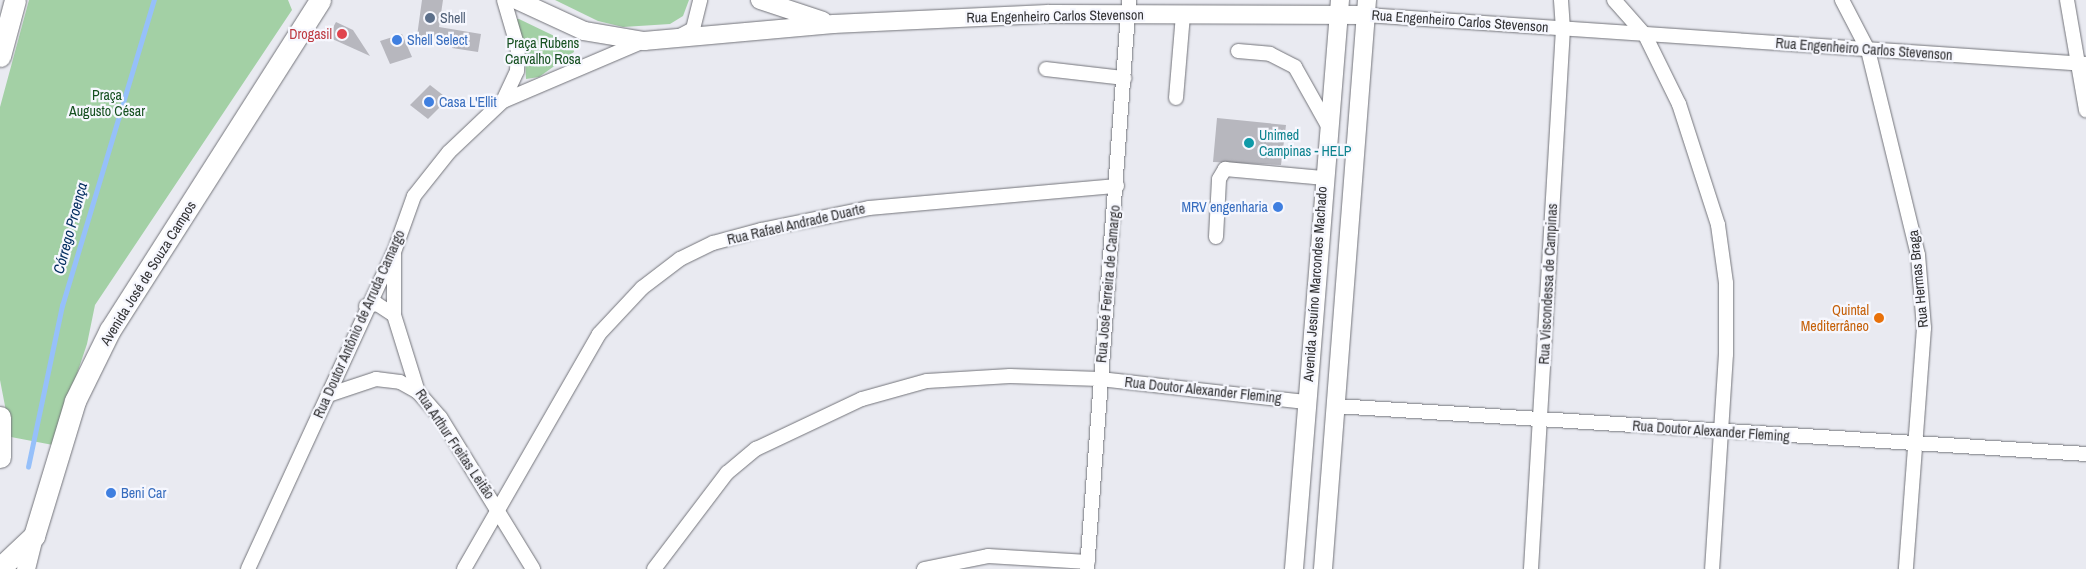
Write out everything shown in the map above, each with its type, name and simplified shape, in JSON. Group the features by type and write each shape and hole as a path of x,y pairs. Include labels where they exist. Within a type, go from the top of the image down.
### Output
{"highway":[{"path":"0,56 15,0"},
{"name":"Avenida José de Souza Campos","path":"34,536 75,401 110,330 320,0"},
{"path":"0,417 0,457"},
{"path":"0,568 34,536"}],"main road":[{"name":"Rua Engenheiro Carlos Stevenson","path":"517,0 584,31 644,41 680,36 832,24 1129,7 1183,15 1340,6 1367,7"},
{"name":"Rua Engenheiro Carlos Stevenson","path":"760,0 832,24"},
{"name":"Avenida Jesuíno Marcondes Machado","path":"1294,569 1327,124 1340,6"},
{"path":"1323,569 1355,127 1367,7"},
{"path":"1327,124 1355,127"},
{"path":"1319,228 1348,230"},
{"path":"1296,532 1326,533"},
{"name":"Avenida José de Souza Campos","path":"26,569 34,536"}],"street":[{"name":"Rua Doutor Antônio de Arruda Camargo","path":"503,101 517,71 518,48 504,0"},
{"path":"680,36 693,29 700,0"},
{"name":"Rua Viscondessa de Campinas","path":"1531,569 1563,29 1561,0"},
{"path":"1614,0 1645,35 1679,104 1718,225 1726,283 1724,431 1712,569"},
{"name":"Rua Hermas Braga","path":"1842,0 1868,50 1918,255 1924,328 1918,445 1906,569"},
{"path":"2067,0 2082,64 2086,110"},
{"name":"Rua José Ferreira de Camargo","path":"1088,566 1100,379 1117,186 1129,7"},
{"name":"Rua Engenheiro Carlos Stevenson","path":"1367,7 1563,29 2082,64"},
{"path":"1176,98 1183,15"},
{"name":"Rua Doutor Antônio de Arruda Camargo","path":"248,569 366,306 394,252 414,196 448,152 503,101 644,41"},
{"path":"1238,51 1270,54 1295,67 1327,124"},
{"path":"1046,69 1124,78"},
{"path":"1216,237 1219,179 1225,169 1323,178"},
{"name":"Rua Rafael Andrade Duarte","path":"464,569 497,508 599,334 642,288 680,259 713,243 761,230 868,208 1117,186"},
{"name":"Rua Arthur Freitas Leitão","path":"394,252 394,315 418,392 440,417 533,569"},
{"path":"366,306 377,304 394,315"},
{"name":"Rua Doutor Alexander Fleming","path":"654,569 727,473 756,449 862,399 927,381 1010,376 1100,379 1306,402"},
{"path":"328,394 376,379 400,382 418,392"},
{"name":"Rua Doutor Alexander Fleming","path":"1336,406 1540,421 2086,454"},
{"path":"924,569 988,556 1088,566"}],"green space":[{"name":"Praça Augusto César","path":"29,0 288,0 292,10 95,305 87,344 53,445 11,437 0,380 0,107"},
{"path":"555,0 689,0 683,16 670,24 623,27 598,21"},
{"name":"Praça Rubens Carvalho Rosa","path":"519,19 573,45 574,52 539,77 526,79 525,55 512,20"}],"building":[{"path":"422,0 443,0 439,27 481,34 478,52 452,48 453,41 417,36"},
{"name":"Drogasil","path":"336,22 353,30 370,56 328,37"},
{"path":"402,34 412,57 390,64 380,41"},
{"name":"Casa L'Ellit","path":"430,85 448,99 428,119 410,105"},
{"name":"Unimed Campinas - HELP","path":"1217,118 1286,125 1281,165 1213,162"}],"waterway":[{"name":"Córrego Proença","path":"28,467 62,306 154,0"}],"place":[{"name":"Shell","path":"430,18"},
{"name":"Drogasil","path":"342,34"},
{"name":"Shell Select","path":"397,40"},
{"name":"Casa L'Ellit","path":"429,102"},
{"name":"Unimed Campinas - HELP","path":"1249,143"},
{"name":"MRV engenharia","path":"1278,207"},
{"name":"Quintal Mediterrâneo","path":"1879,318"},
{"name":"Beni Car","path":"111,493"}]}
